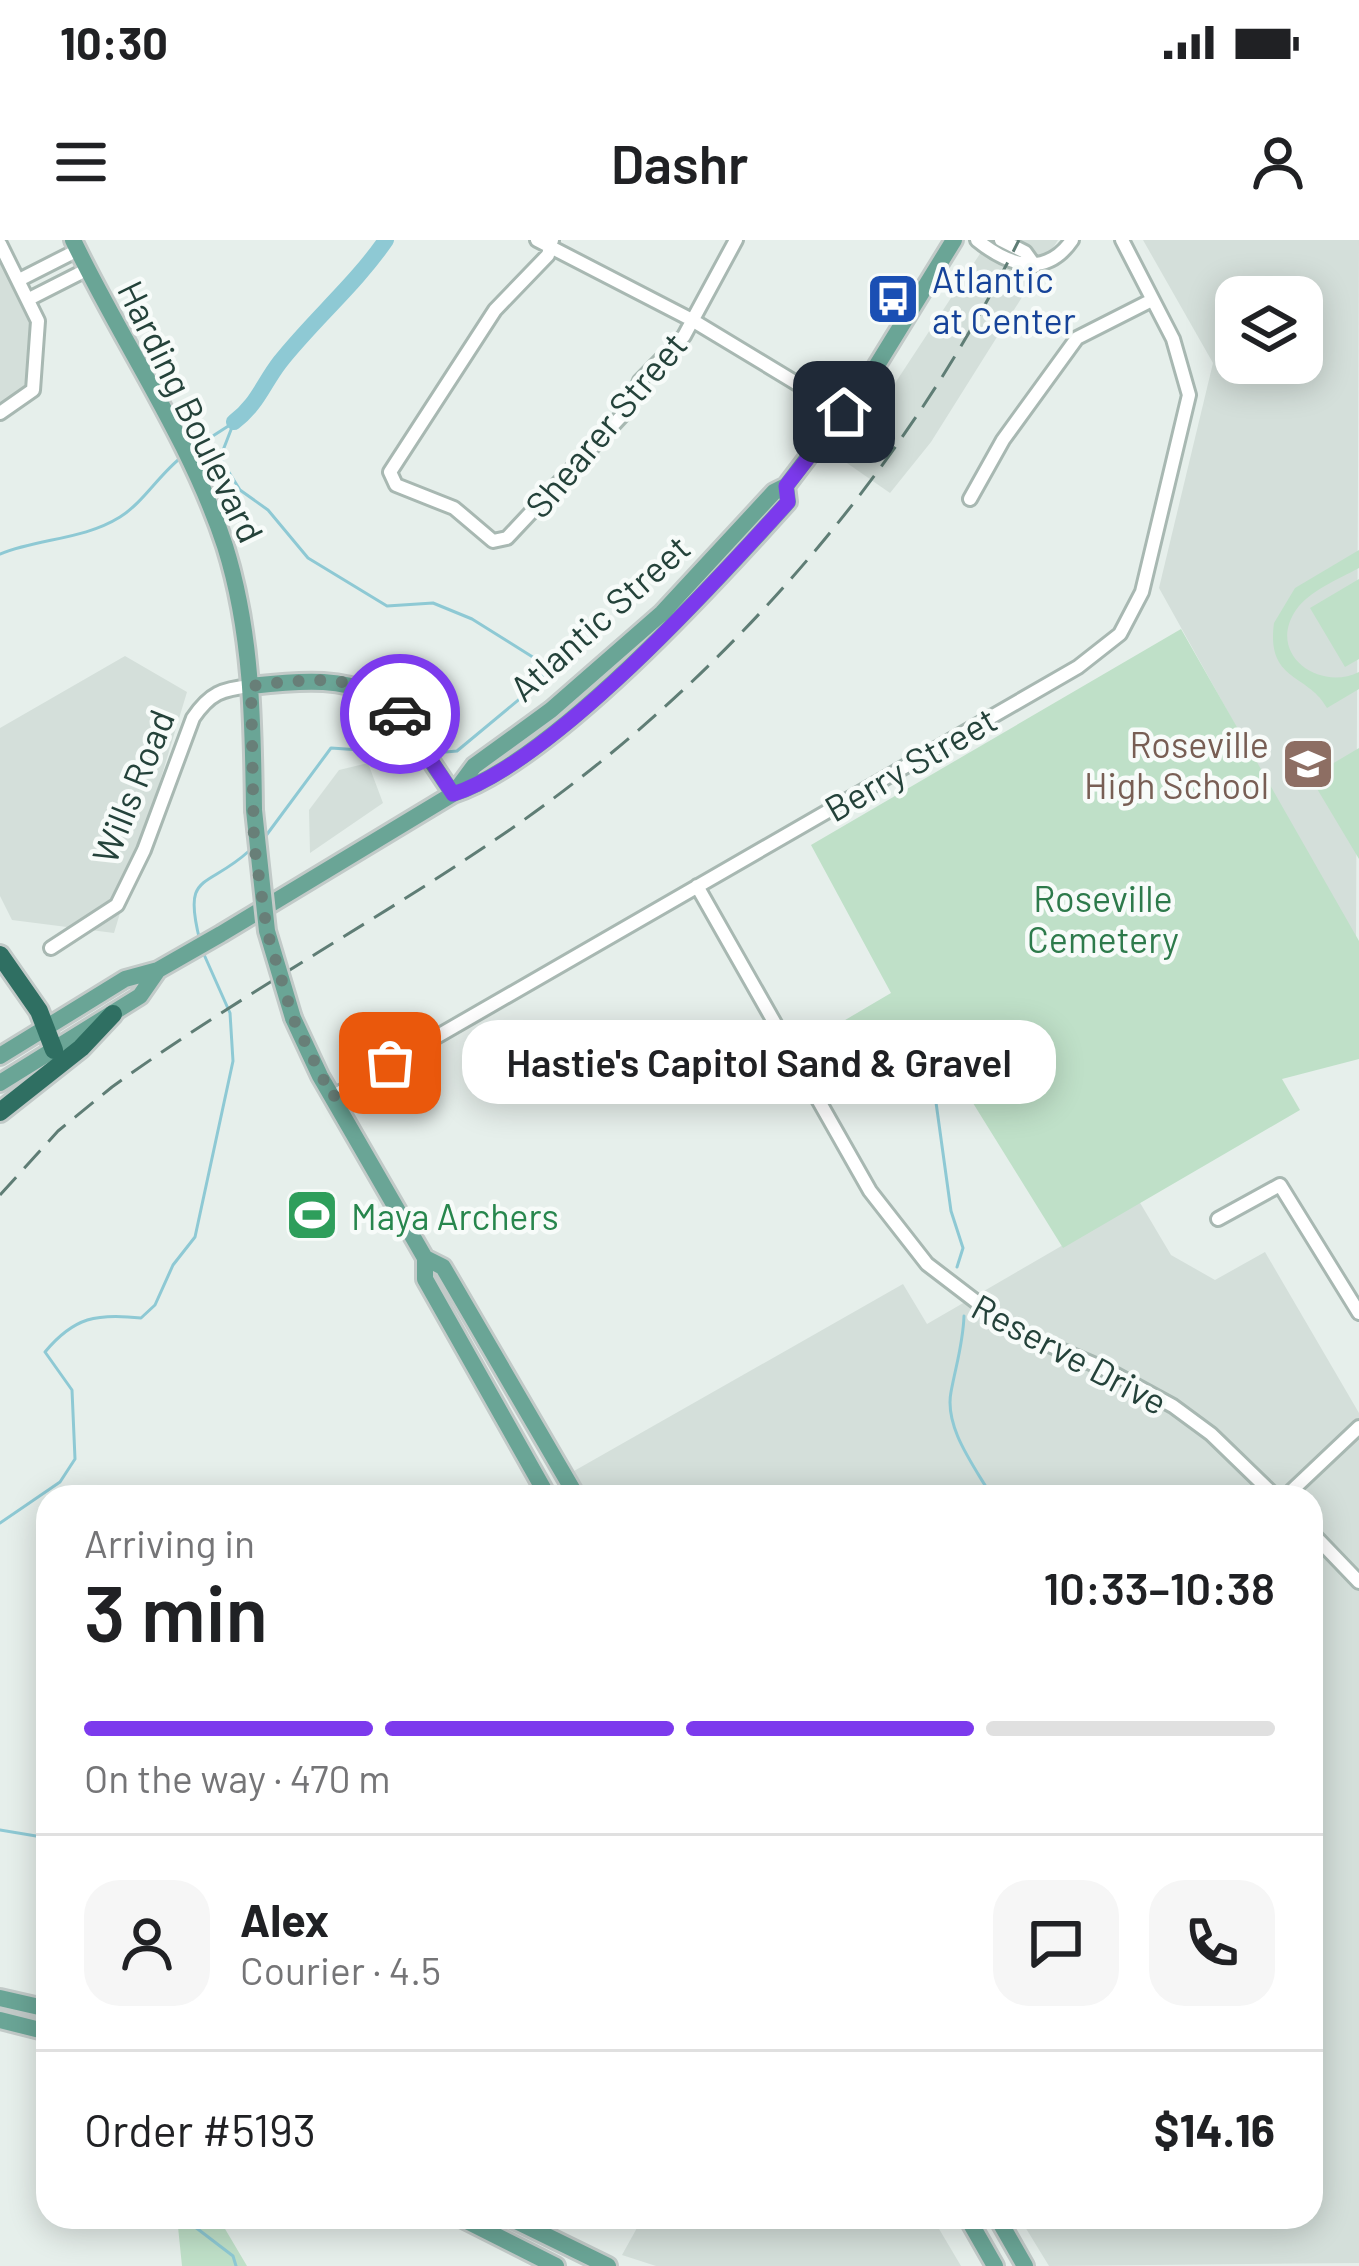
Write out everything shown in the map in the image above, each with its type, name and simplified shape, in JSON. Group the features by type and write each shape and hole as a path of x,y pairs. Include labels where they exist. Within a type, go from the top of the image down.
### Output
{"highway":[{"path":"0,955 46,1028 54,1050"},
{"path":"0,1112 81,1048 113,1014"}],"main road":[{"name":"Atlantic Street","path":"453,794 474,766 610,662 709,565 774,492 786,486 844,412 954,240"},
{"name":"Harding Boulevard","path":"75,245 195,478 232,571 251,686 254,810 267,931 293,1018 332,1097 425,1258"},
{"name":"Atlantic Street","path":"0,1056 125,979 158,970 221,934 453,794 485,783 633,661 724,574 788,502 786,486"},
{"path":"633,661 639,646 705,582 709,565"},
{"name":"Wills Road","path":"251,686 331,680 357,685 395,708 453,794"},
{"name":"Atlantic Street","path":"0,1083 140,996 158,970"},
{"path":"541,1485 425,1279 425,1258 443,1267 570,1485"},
{"path":"0,1998 36,2006"},
{"path":"0,2020 36,2029"},
{"path":"482,2229 556,2266"},
{"path":"532,2229 608,2266"},
{"path":"973,2229 991,2266"},
{"path":"1004,2229 1024,2263"}],"street":[{"name":"Shearer Street","path":"546,242 548,255 495,310 392,466 396,485 446,503 487,538 507,538 629,408 636,386 692,320 736,240"},
{"path":"977,240 1009,260 1035,266 1054,262 1072,240"},
{"path":"1001,240 1025,253 1035,266"},
{"name":"Berry Street","path":"332,1097 1078,667 1120,634 1142,592 1190,395 1184,364 1122,240"},
{"path":"546,242 692,320 844,412"},
{"path":"0,244 38,322 33,390 0,413"},
{"path":"19,280 75,245"},
{"path":"29,299 88,269"},
{"path":"970,499 1003,440 1077,338 1152,300"},
{"name":"Wills Road","path":"51,948 118,905 144,850 193,718 205,700 220,690 251,686"},
{"name":"Reserve Drive","path":"698,886 870,1191 926,1264 1012,1329 1107,1370 1173,1406 1224,1445 1264,1485"},
{"path":"1218,1219 1280,1185 1359,1313"},
{"path":"1298,1485 1359,1427"},
{"path":"1323,1544 1359,1582"}],"shaded area":[{"path":"989,240 1058,240 931,442 890,493 844,461"},
{"name":"Roseville High School","path":"1143,240 1359,240 1356,942 1159,588 1213,363"},
{"path":"0,243 32,303 35,390 0,414"},
{"path":"125,656 187,692 114,933 12,920 0,896 0,728"},
{"path":"368,763 383,803 310,853 309,810 339,770"},
{"path":"1139,1201 1171,1255 1215,1280 1265,1252 1359,1413 1359,2263 1049,2266 1026,2229 1323,2229 1323,1485 582,1485 574,1471 903,1284 927,1324"},
{"path":"636,2229 939,2229 961,2266 656,2266 622,2255"}],"green space":[{"path":"1359,550 1359,568 1309,597 1288,626 1292,654 1301,665 1328,677 1359,672 1359,689 1327,708 1282,667 1273,642 1274,623 1295,588"},
{"path":"1359,579 1359,659 1345,667 1310,608"},
{"name":"Roseville Cemetery","path":"1181,629 1359,941 1359,1059 1282,1079 1300,1110 1063,1248 945,1058 903,1083 886,1055 826,1090 801,1046 891,993 811,845"},
{"path":"1359,748 1359,859 1310,777"},
{"path":"178,2229 225,2229 247,2266 182,2266"}],"waterway":[{"path":"234,422 386,240"},
{"path":"234,422 220,458 240,490 268,510 308,558 387,606 433,603 472,619 547,666 540,682 457,751 434,753"},
{"path":"191,450 233,423"},
{"path":"0,554 106,525 137,504 183,456"},
{"path":"265,837 331,748 419,754"},
{"path":"200,941 196,892 249,851"},
{"path":"56,1485 75,1459 72,1390 45,1352 66,1331 87,1320 141,1318 155,1305 173,1265 195,1237 233,1061 230,1013 202,950"},
{"path":"934,1088 951,1211 963,1248 957,1267"},
{"path":"964,1316 950,1406 962,1447 985,1485"},
{"path":"0,1523 36,1498"},
{"path":"0,1830 36,1836"},
{"path":"198,2229 233,2256 236,2266"}],"railway":[{"path":"0,1195 58,1131 112,1087 508,831 662,709 734,641 863,491 973,327 1019,240"}],"way so far":[{"path":"390,1063 332,1097 293,1018 258,883 251,686 344,682 383,698 400,714"}],"place":[{"name":"Atlantic at Center","path":"893,299"},
{"name":"Roseville High School","path":"1308,764"},
{"name":"Hastie's Capitol Sand & Gravel","path":"390,1063"},
{"name":"Maya Archers","path":"312,1215"}],"route":[{"path":"400,714 453,794 485,783 578,710 724,574 788,502 786,486 844,412"}]}
